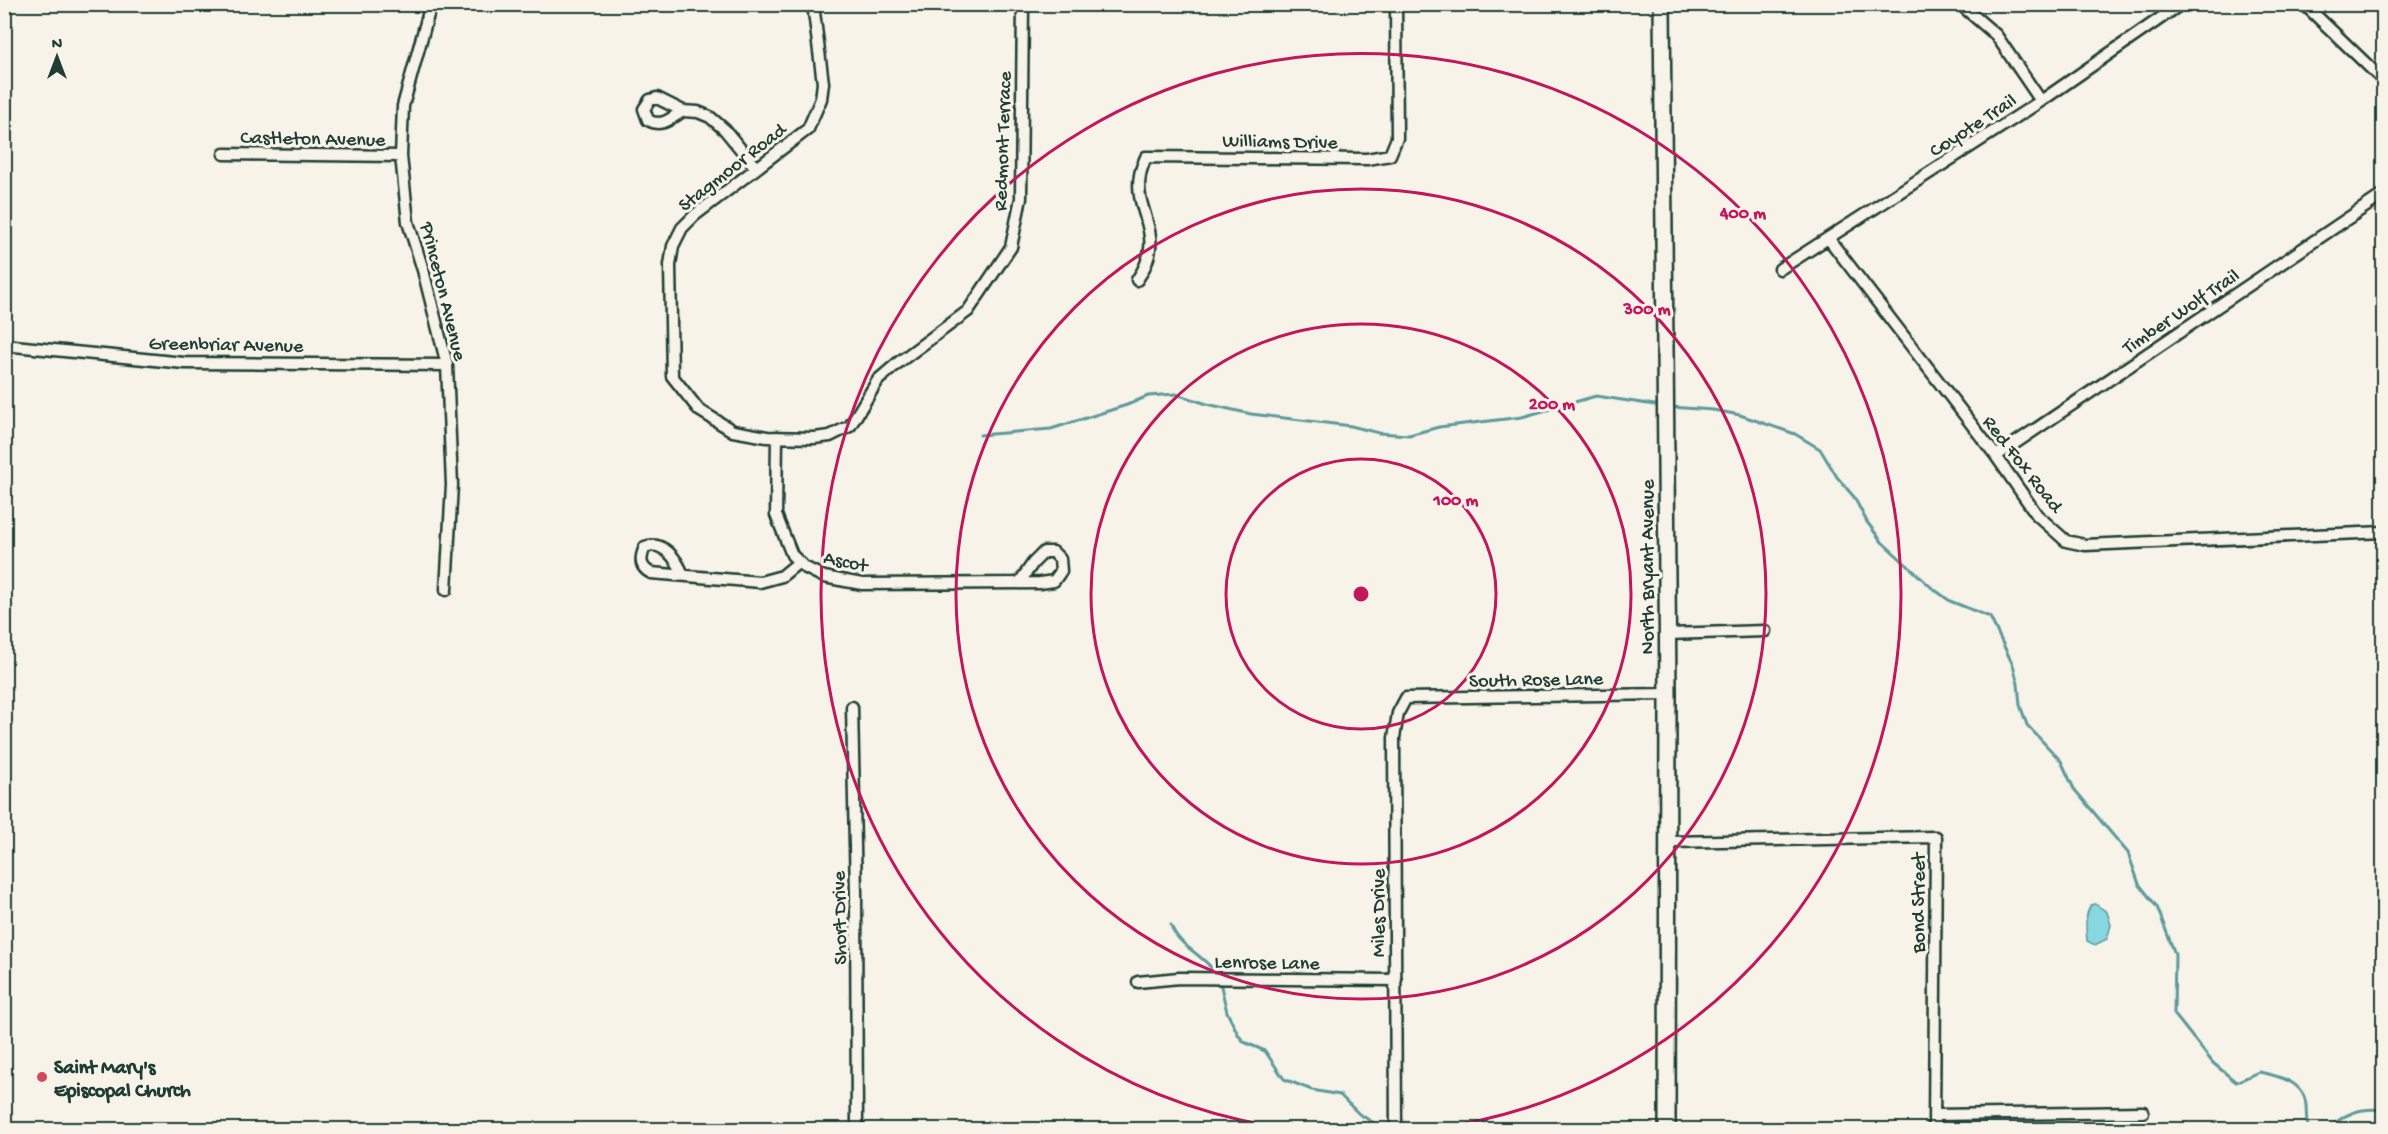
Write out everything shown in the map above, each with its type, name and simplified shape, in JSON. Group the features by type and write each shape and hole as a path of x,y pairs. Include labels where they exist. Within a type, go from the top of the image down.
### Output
{"street":[{"name":"Princeton Avenue","path":"431,4 403,106 401,156 408,222 423,270 447,365 452,485 446,591"},
{"name":"Stagmoor Road","path":"777,437 733,431 699,410 672,376 670,266 673,246 682,228 695,214 808,129 821,99 823,73 813,4"},
{"name":"Redmont Terrace","path":"777,437 830,436 850,426 878,380 968,311 1011,247 1021,198 1023,4"},
{"name":"Williams Drive","path":"1137,279 1144,270 1150,246 1150,228 1141,199 1139,176 1146,156 1367,159 1390,155 1397,138 1396,4"},
{"name":"North Bryant Avenue","path":"1662,4 1668,694 1667,1130"},
{"path":"1960,4 1996,35 2041,101"},
{"name":"Coyote Trail","path":"1780,269 2041,101 2181,4"},
{"path":"2304,4 2384,81"},
{"path":"683,111 698,112 711,117 725,130 756,168"},
{"name":"Castleton Avenue","path":"224,154 401,156"},
{"name":"Timber Wolf Trail","path":"1996,456 2384,194"},
{"name":"Red Fox Road","path":"1828,238 1996,456 2037,515 2066,541 2085,545 2384,531"},
{"name":"Greenbriar Avenue","path":"4,345 184,363 447,365"},
{"name":"Ascot","path":"777,437 776,515 792,555 804,567 824,577 862,584 1020,583"},
{"path":"683,575 760,582 782,576 799,562"},
{"path":"1667,634 1765,631"},
{"name":"South Rose Lane","path":"1406,698 1668,694"},
{"name":"Miles Drive","path":"1396,1130 1394,738 1398,713 1406,698"},
{"name":"Short Drive","path":"852,707 856,892 857,1130"},
{"name":"Bond Street","path":"1668,842 1936,837 1934,1130"},
{"name":"Lenrose Lane","path":"1138,982 1179,978 1396,981"},
{"path":"1934,1115 2143,1112"}],"water":[{"path":"2095,904 2107,912 2111,925 2107,939 2095,945 2087,941 2086,918 2091,905"}],"waterway":[{"path":"980,435 1051,429 1148,396 1176,394 1251,414 1351,426 1379,433 1409,435 1439,427 1522,417 1596,396 1661,406"},
{"path":"1670,407 1713,410 1740,415 1795,434 1820,449 1882,542 1931,587 1950,601 1990,617 2013,665 2020,705 2027,725 2061,761 2074,789 2128,853 2139,884 2157,907 2175,954 2174,1014 2213,1063 2236,1082 2259,1072 2290,1081 2296,1086 2305,1098 2310,1130"},
{"path":"1171,925 1186,946 1207,963 1217,976"},
{"path":"1220,982 1227,1012 1239,1036 1244,1042 1265,1051 1284,1079 1312,1090 1340,1095 1359,1114 1386,1130"},
{"path":"2328,1130 2340,1119 2353,1112 2368,1109 2384,1110"}],"place":[{"name":"Saint Mary's Episcopal Church","path":"42,1077"}]}
